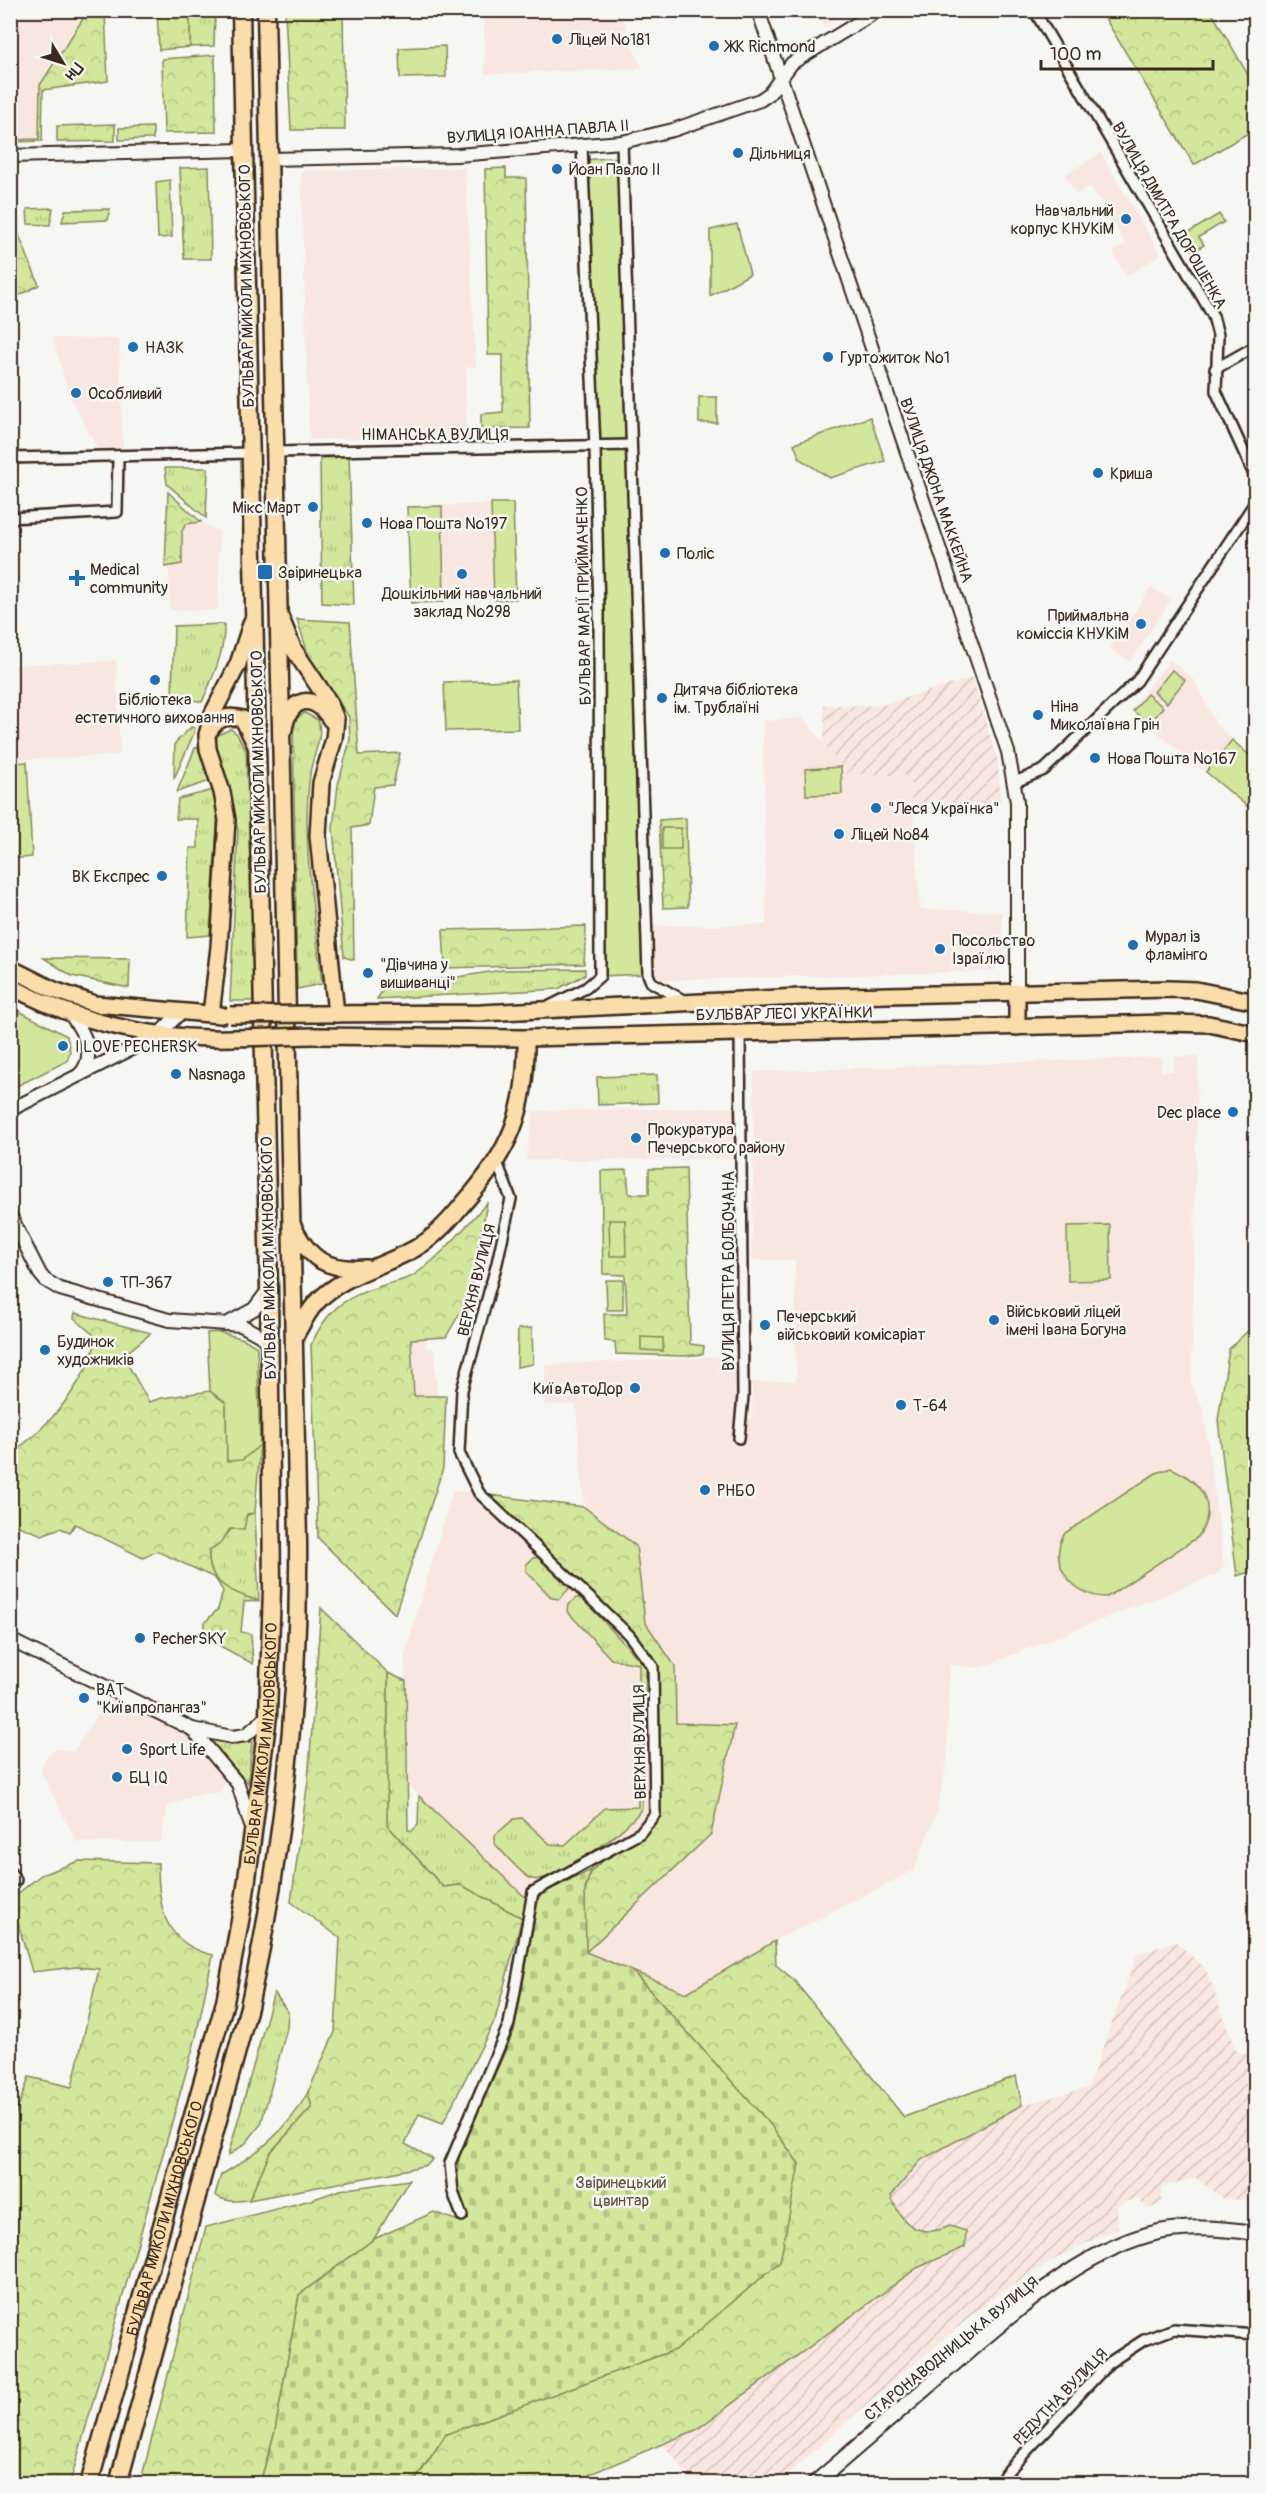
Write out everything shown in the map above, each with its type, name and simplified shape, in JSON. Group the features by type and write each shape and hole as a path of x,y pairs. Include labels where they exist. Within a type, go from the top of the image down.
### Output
{"highway":[{"name":"БУЛЬВАР МИКОЛИ МІХНОВСЬКОГО","path":"89,2484 225,2002 240,1926 254,1834 268,1716 272,1599 270,1345 259,752 243,150 242,10"},
{"name":"БУЛЬВАР МИКОЛИ МІХНОВСЬКОГО","path":"118,2484 236,2060 264,1935 291,1733 297,1653 298,1570 292,1224 266,10"}],"main road":[{"path":"211,1014 219,947 227,820 222,792 208,749 207,735 213,713 238,664 255,612"},
{"path":"280,615 294,650 334,712 335,729 321,783 318,836 336,1014"},
{"path":"282,741 289,711 295,704 303,702 318,705 325,711 335,729"},
{"path":"207,735 220,718 231,716 243,719 259,752"},
{"name":"БУЛЬВАР ЛЕСІ УКРАЇНКИ","path":"10,968 54,990 95,1004 230,1016 540,1011 799,997 1017,992 1196,990 1256,1002"},
{"name":"БУЛЬВАР ЛЕСІ УКРАЇНКИ","path":"10,986 70,1015 157,1036 233,1038 373,1035 526,1038 740,1031 1191,1023 1256,1034"},
{"path":"1017,992 1017,1027"},
{"path":"373,1035 368,1028 374,1013"},
{"path":"294,1338 317,1302 330,1291 373,1267 398,1258 432,1236 460,1208 497,1162 513,1132 521,1106 526,1067 526,1038"},
{"path":"292,1224 302,1246 331,1266 346,1269 373,1267"},
{"name":"СТАРОНАВОДНИЦЬКА ВУЛИЦЯ","path":"814,2484 1010,2316 1085,2263 1125,2242 1162,2232 1214,2229 1256,2233"}],"street":[{"name":"ВУЛИЦЯ ДЖОНА МАККЕЙНА","path":"758,10 1008,752 1015,782 1017,992"},
{"name":"ВУЛИЦЯ ІОАННА ПАВЛА II","path":"269,159 457,155 622,142 673,130 760,100 780,80 792,63 879,10"},
{"name":"ВУЛИЦЯ ДМИТРА ДОРОШЕНКА","path":"1034,10 1213,316 1218,335 1216,391 1256,479"},
{"path":"622,142 648,975 651,982 688,1003"},
{"name":"БУЛЬВАР МАРІЇ ПРИЙМАЧЕНКО","path":"540,1011 586,988 600,976 601,777 595,448 582,146"},
{"path":"10,156 243,150"},
{"path":"1215,369 1256,346"},
{"name":"НІМАНСЬКА ВУЛИЦЯ","path":"276,452 595,448 631,445"},
{"path":"10,458 250,453"},
{"path":"10,518 117,512 118,456"},
{"path":"1015,782 1044,770 1133,686 1256,501"},
{"path":"10,1110 157,1036 180,1013"},
{"path":"70,1015 85,1036 88,1048 83,1071 72,1080"},
{"name":"ВУЛИЦЯ ПЕТРА БОЛБОЧАНА","path":"739,1438 743,1396 740,1031"},
{"name":"ВЕРХНЯ ВУЛИЦЯ","path":"462,2216 453,2193 450,2163 509,2024 533,1892 640,1833 656,1815 653,1667 629,1635 479,1493 459,1453 462,1390 497,1263 511,1199 497,1162"},
{"path":"10,1215 40,1274 60,1289 170,1320 229,1322 252,1330 270,1345"},
{"path":"229,1322 254,1309 269,1289"},
{"path":"10,1640 192,1729 232,1737 246,1735 268,1716"},
{"path":"192,1729 238,1784 254,1834"},
{"name":"РЕДУТНА ВУЛИЦЯ","path":"1000,2484 1005,2474 1110,2362 1144,2340 1174,2329 1256,2335"}],"shaded area":[{"path":"796,10 851,11 826,24"},
{"path":"10,11 88,11 40,85 39,139 11,140"},
{"name":"Ліцей №181","path":"484,11 620,11 641,68 485,74"},
{"name":"Навчальний корпус КНУКіМ","path":"1101,153 1161,255 1126,276 1113,252 1126,244 1091,186 1076,194 1065,175"},
{"path":"465,168 476,367 466,367 466,438 309,439 301,171"},
{"path":"53,338 119,339 123,449 98,449 69,394"},
{"name":"Дошкільний навчальний заклад №298","path":"513,503 516,599 411,603 407,507"},
{"path":"168,520 204,524 219,531 218,610 170,610"},
{"name":"Приймальна коміссія КНУКіМ","path":"1151,587 1171,600 1130,662 1110,649"},
{"path":"1170,660 1194,680 1216,725 1255,759 1255,810 1253,813 1131,710"},
{"path":"116,661 120,755 11,760 11,665"},
{"path":"972,678 998,761 1000,804 912,804 910,776 848,774 824,745 824,705 879,706"},
{"path":"803,718 848,774 910,776 920,909 1002,912 1002,962 993,971 661,980 653,971 652,926 766,925 763,721"},
{"path":"1198,1056 1191,1385 1203,1409 1224,1564 1219,1573 979,1668 949,1664 947,1759 937,1811 914,1870 775,1941 686,1994 586,1952 711,1834 735,1725 675,1723 675,1666 645,1622 636,1546 584,1507 576,1405 545,1405 545,1365 736,1356 736,1419 752,1418 752,1382 796,1381 795,1260 752,1260 754,1072 1161,1057 1161,1071 1173,1071 1174,1057"},
{"name":"Прокуратура Печерського району","path":"735,1108 737,1159 526,1160 534,1111"},
{"path":"425,1338 426,1348 434,1348 437,1396 414,1397 411,1339"},
{"path":"453,1491 490,1495 631,1632 657,1664 658,1816 641,1837 591,1870 539,1895 526,1898 409,1786 405,1654"},
{"path":"111,1695 188,1732 218,1765 225,1781 221,1792 192,1795 168,1806 160,1842 77,1842 41,1772 45,1758 56,1749 73,1752"},
{"path":"1176,1942 1206,1969 1236,2051 1255,2057 1255,2200 1224,2199 1196,2178 1161,2187 1161,2203 1147,2210 1138,2198 1117,2205 1118,2228 1064,2254 994,2297 871,2400 778,2483 695,2483 663,2445 696,2430 917,2268 965,2247 950,2226 934,2233 920,2231 898,2215 891,2196 921,2160 1022,2105 1088,2088 1137,1954"}],"green space":[{"path":"1111,10 1211,11 1255,87 1255,129 1194,165 1103,15"},
{"path":"88,11 105,11 108,81 43,90 42,141 11,142 11,140 39,139 40,85"},
{"path":"157,11 190,11 190,47 159,50"},
{"path":"190,11 215,11 214,46 190,47"},
{"path":"285,11 343,11 345,130 291,130"},
{"path":"445,46 446,77 400,78 399,48"},
{"path":"215,55 216,132 164,133 162,59"},
{"path":"115,124 115,141 57,142 57,126"},
{"path":"153,127 153,139 119,140 119,128"},
{"path":"622,157 648,974 600,976 601,777 582,160"},
{"path":"209,167 211,259 184,259 180,168"},
{"path":"506,168 506,178 526,178 530,428 481,429 481,414 503,412 503,355 488,355 485,169"},
{"path":"170,180 172,237 158,238 156,182"},
{"path":"11,189 19,235 39,285 11,300"},
{"path":"53,208 50,225 28,224 27,209"},
{"path":"110,209 108,220 62,222 65,210"},
{"path":"1219,214 1224,222 1199,237 1204,245 1193,252 1183,236"},
{"path":"737,224 750,274 710,296 710,230"},
{"path":"699,397 717,397 717,423 699,423"},
{"path":"870,417 885,461 830,478 800,459 794,444"},
{"path":"349,456 354,605 322,603 320,458"},
{"path":"165,468 208,468 206,518 167,484"},
{"path":"168,492 201,522 186,524 182,531 182,564 165,567"},
{"path":"491,503 513,503 516,599 494,600"},
{"path":"442,506 444,602 411,603 407,507"},
{"path":"297,619 350,622 359,755 400,753 393,785 374,787 369,825 352,828 354,960 344,957 333,828 338,785 350,740 349,717 310,660"},
{"path":"224,624 223,644 202,702 172,695 174,626"},
{"path":"1172,670 1185,680 1167,703 1154,692"},
{"path":"516,680 518,729 446,731 444,682"},
{"path":"1147,694 1163,707 1150,724 1133,711"},
{"path":"305,713 318,720 320,734 310,774 307,826 310,879 322,984 297,989 293,720"},
{"path":"191,727 195,728 194,733 174,779 175,743"},
{"path":"231,729 237,734 246,751 255,1001 230,1001 238,830 214,744 218,735"},
{"path":"1232,740 1255,760 1255,798 1248,807 1206,772"},
{"path":"202,747 213,780 177,792 195,748"},
{"path":"27,762 32,857 11,859 11,763"},
{"path":"841,767 842,794 806,795 805,769"},
{"path":"214,790 218,810 210,935 187,937 190,848 198,848 198,819 176,819 178,799"},
{"path":"686,818 688,907 663,908 659,820"},
{"path":"662,828 681,828 681,849 662,849"},
{"path":"586,926 584,964 445,968 443,930"},
{"path":"44,958 130,959 129,988 72,976"},
{"path":"585,969 585,975 558,989 377,999 389,981 445,979 502,970"},
{"path":"11,1007 67,1036 70,1052 67,1061 11,1089"},
{"path":"657,1075 658,1103 598,1105 597,1077"},
{"path":"686,1168 690,1344 704,1346 703,1354 684,1356 616,1354 615,1342 605,1341 604,1314 627,1314 625,1275 603,1274 601,1171 627,1170 629,1194 649,1194 649,1169"},
{"path":"487,1203 469,1297 446,1337 411,1339 414,1396 446,1396 443,1468 395,1614 318,1538 311,1345 325,1320 341,1304 361,1293 414,1275 443,1250"},
{"path":"609,1220 625,1220 626,1256 610,1256"},
{"path":"1110,1225 1111,1280 1068,1281 1067,1226"},
{"path":"606,1280 623,1280 623,1310 607,1310"},
{"path":"75,1313 151,1333 123,1356 149,1402 210,1391 226,1403 227,1461 241,1458 260,1445 255,1513 247,1514 244,1529 230,1529 219,1545 209,1551 209,1562 216,1579 231,1590 259,1601 244,1602 241,1632 251,1634 253,1664 204,1637 205,1622 218,1609 223,1591 215,1578 157,1551 143,1558 75,1524 70,1532 60,1528 42,1535 11,1523 10,1454 38,1432 64,1404 92,1355 97,1338 74,1318"},
{"path":"1255,1324 1255,1370 1247,1397 1256,1469 1255,1570 1237,1576 1218,1420 1229,1349"},
{"path":"532,1328 533,1364 517,1367 518,1329"},
{"path":"219,1332 244,1339 257,1347 260,1445 242,1460 227,1461 226,1403 210,1391 207,1333"},
{"path":"641,1337 663,1338 663,1351 641,1350"},
{"path":"1171,1468 1191,1480 1204,1496 1207,1515 1198,1537 1107,1597 1084,1592 1074,1585 1066,1577 1059,1556 1060,1544 1065,1533 1156,1473"},
{"path":"490,1495 584,1507 636,1546 645,1622 675,1666 676,1723 735,1725 711,1834 586,1952 584,1901 591,1873 602,1862 642,1833 658,1816 657,1664 631,1632"},
{"path":"255,1513 259,1601 223,1585 216,1579 209,1562 209,1551 221,1542 241,1519"},
{"path":"542,1557 569,1584 568,1590 559,1599 552,1598 526,1571 526,1565 533,1558"},
{"path":"576,1598 582,1598 646,1667 642,1807 625,1827 574,1864 557,1873 532,1879 518,1869 495,1844 495,1835 514,1819 522,1818 550,1844 565,1845 605,1808 638,1807 639,1664 611,1659 567,1611 568,1605"},
{"path":"321,1608 388,1673 387,1825 443,1887 461,1885 522,1918 495,2020 443,2123 419,2114 405,2144 433,2159 427,2165 249,2200 270,2153 312,2107 308,2092 335,2032 340,1938 291,1902 308,1781"},
{"path":"388,1673 406,1681 408,1830 412,1831 418,1825 419,1796 526,1898 522,1918 461,1885 443,1887 387,1825"},
{"path":"208,1739 252,1742 248,1783"},
{"path":"79,1861 158,1863 162,1909 167,1922 184,1942 197,1950 213,1955 196,2037 70,2483 11,2483 11,2127 29,2077 72,2087 99,1969 76,1967 32,1972 11,1899 41,1875"},
{"name":"Звіринецький цвинтар","path":"591,1870 585,1889 586,1952 632,1971 770,2124 799,2164 780,2262 677,2349 446,2434 413,2483 260,2483 275,2431 299,2295 374,2239 434,2212 458,2221 468,2219 457,2187 459,2156 514,2031 539,1895"},
{"path":"775,1941 776,1965 793,1979 904,2117 1016,2076 1022,2105 921,2160 891,2196 901,2215 913,2227 930,2231 950,2226 966,2231 965,2247 917,2268 696,2430 590,2474 583,2483 413,2484 446,2434 677,2349 799,2164 770,2124 632,1971 686,1993"},
{"path":"274,1992 288,2012 287,2028 261,2124 246,2143 228,2156"},
{"path":"308,2092 312,2107 270,2153 249,2200 227,2200 215,2195 221,2175 271,2140 291,2119"},
{"path":"409,2180 374,2239 299,2295 275,2431 260,2483 140,2484 206,2227 311,2200 340,2190"}],"place":[{"name":"Ліцей №181","path":"557,39"},
{"name":"ЖК Richmond","path":"714,46"},
{"name":"Дільниця","path":"738,153"},
{"name":"Йоан Павло II","path":"557,169"},
{"name":"Навчальний корпус КНУКіМ","path":"1126,219"},
{"name":"НАЗК","path":"133,347"},
{"name":"Гуртожиток №1","path":"828,357"},
{"name":"Особливий","path":"76,393"},
{"name":"Криша","path":"1098,473"},
{"name":"Мікс Март","path":"313,507"},
{"name":"Нова Пошта №197","path":"367,523"},
{"name":"Поліс","path":"665,553"},
{"name":"Звіринецька","path":"265,572"},
{"name":"Дошкільний навчальний заклад №298","path":"462,574"},
{"name":"Medical community","path":"77,578"},
{"name":"Приймальна коміссія КНУКіМ","path":"1141,624"},
{"name":"Бібліотека естетичного виховання","path":"155,680"},
{"name":"Дитяча бібліотека ім. Трублаїні","path":"662,698"},
{"name":"Ніна Миколаївна Грін","path":"1038,715"},
{"name":"Нова Пошта №167","path":"1095,758"},
{"name":"\"Леся Українка\"","path":"876,808"},
{"name":"Ліцей №84","path":"839,834"},
{"name":"ВК Експрес","path":"162,876"},
{"name":"Мурал із фламінго","path":"1133,945"},
{"name":"Посольство Ізраїлю","path":"940,949"},
{"name":"\"Дівчина у вишиванці\"","path":"368,973"},
{"name":"I LOVE PECHERSK","path":"63,1046"},
{"name":"Nasnaga","path":"176,1074"},
{"name":"Dec place","path":"1233,1112"},
{"name":"Прокуратура Печерського району","path":"636,1138"},
{"name":"ТП-367","path":"108,1282"},
{"name":"Військовий ліцей імені Івана Богуна","path":"994,1320"},
{"name":"Печерський військовий комісаріат","path":"765,1325"},
{"name":"Будинок художників","path":"45,1350"},
{"name":"КиївАвтоДор","path":"635,1388"},
{"name":"Т-64","path":"901,1405"},
{"name":"РНБО","path":"705,1490"},
{"name":"PecherSKY","path":"140,1638"},
{"name":"ВАТ \"Київпропангаз\"","path":"84,1698"},
{"name":"Sport Life","path":"127,1749"},
{"name":"БЦ IQ","path":"117,1777"}]}
